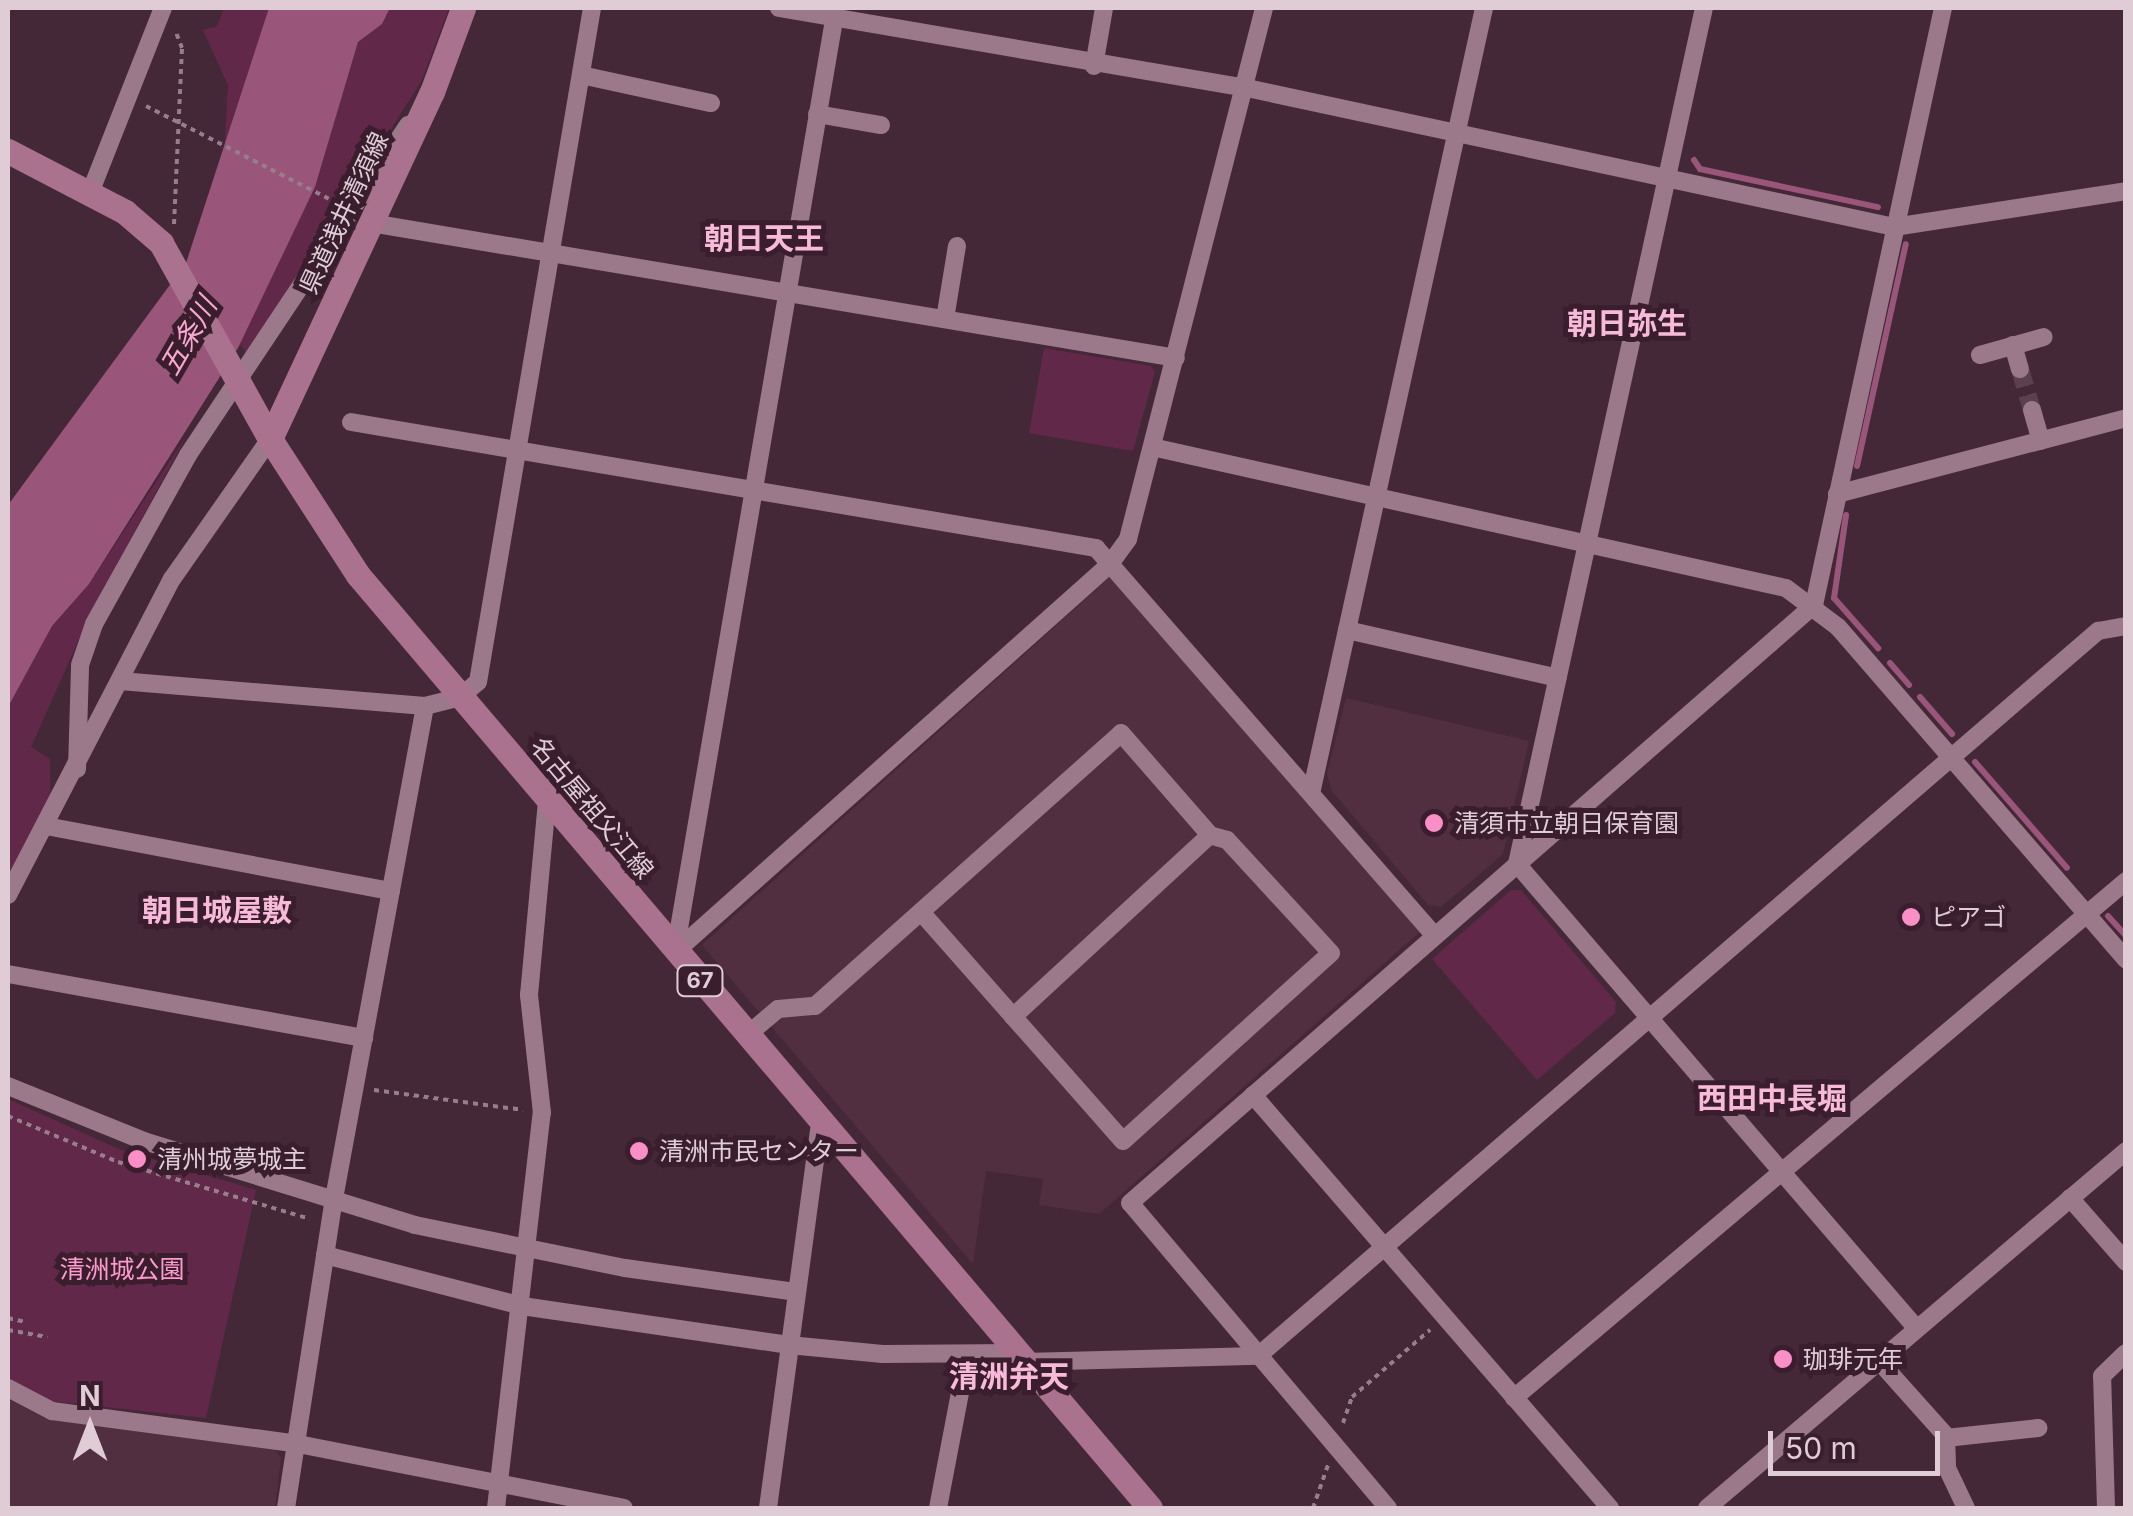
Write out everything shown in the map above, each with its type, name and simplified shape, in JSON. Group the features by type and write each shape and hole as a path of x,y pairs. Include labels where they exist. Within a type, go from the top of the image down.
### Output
{"main road":[{"name":"県道浅井清須線","path":"270,439 432,92 463,8"},
{"name":"名古屋祖父江線","path":"8,152 96,196 161,243 270,439 358,576 1150,1508"}],"street":[{"path":"120,681 425,706 460,698 478,682 520,454 592,8"},
{"path":"779,8 835,13 1094,66 1248,88 1894,227 2126,191"},
{"path":"1094,66 1104,8"},
{"path":"675,952 1110,564 1128,539 1248,88 1264,8"},
{"path":"1312,789 1484,8"},
{"path":"1517,864 1704,8"},
{"path":"1388,1508 1130,1204 1814,605 1943,8"},
{"path":"675,952 835,13"},
{"path":"96,196 167,14"},
{"path":"581,75 710,103"},
{"path":"77,769 80,665 94,624 188,454 432,92"},
{"path":"817,114 881,125"},
{"path":"371,223 1176,358"},
{"path":"945,319 957,246"},
{"path":"1980,355 2044,337"},
{"path":"2013,346 2020,370"},
{"path":"2032,410 2041,440"},
{"path":"1837,494 2126,418"},
{"path":"351,422 520,454 1096,548 1212,686 1235,700 1435,936"},
{"path":"8,895 77,769 172,578 270,439"},
{"path":"1152,447 1786,588 1814,605 2126,960"},
{"path":"325,1255 522,1306 788,1345 1020,1358 1258,1356 2098,631 2126,626"},
{"path":"1347,630 1558,678"},
{"path":"286,1508 293,1442 333,1204 425,706"},
{"path":"746,1036 778,1009 816,1006 920,912 1121,733 1210,836 1227,840 1331,953 1123,1141 920,912"},
{"path":"496,1508 542,1112 529,995 547,802"},
{"path":"46,826 391,891"},
{"path":"1013,1017 1210,836"},
{"path":"1517,864 1917,1329"},
{"path":"1514,1398 2126,881"},
{"path":"8,974 364,1038"},
{"path":"8,1086 144,1141 333,1204 526,1249 795,1292"},
{"path":"1253,1096 1610,1508"},
{"path":"768,1508 820,1122"},
{"path":"1707,1508 2126,1151"},
{"path":"2070,1198 2126,1262"},
{"path":"2106,1508 2102,1376 2126,1353"},
{"path":"938,1508 967,1356"},
{"path":"1880,1361 1946,1438 1947,1468 1959,1506"},
{"path":"8,1388 52,1411 293,1442 624,1508"},
{"path":"1946,1438 2038,1428"}],"path":[{"path":"167,14 182,48 174,224"},
{"path":"139,102 344,206"},
{"path":"355,1088 542,1112"},
{"path":"8,1116 118,1162 330,1225"},
{"path":"1312,1508 1352,1397 1445,1317"},
{"path":"8,1318 26,1322"},
{"path":"8,1330 47,1337"}],"shaded area":[{"path":"1110,577 1421,931 1099,1214 1039,1205 1043,1179 986,1171 973,1264 702,945"},
{"name":"清須市立朝日保育園","path":"1346,698 1529,741 1503,854 1441,907 1428,905 1332,791 1327,774"},
{"path":"8,1399 47,1419 274,1449 281,1457 275,1508 8,1508"}],"green space":[{"path":"224,8 269,8 224,158 228,85 203,30 217,26"},
{"path":"390,8 449,8 422,80 248,356 238,340 315,187 358,42 382,24"},
{"path":"1044,348 1151,366 1155,372 1133,451 1029,433"},
{"path":"187,435 90,614 31,747 50,759 50,795 8,875 8,707 52,626 89,584"},
{"path":"1511,890 1521,890 1616,1002 1615,1013 1537,1080 1432,959"},
{"name":"清洲城公園","path":"8,1099 119,1149 256,1190 206,1418 51,1401 8,1378"}],"water":[{"name":"五条川","path":"269,8 390,8 382,24 358,42 315,187 238,348 89,584 52,626 8,707 8,505 186,263"}],"waterway":[{"path":"1694,160 1700,169 1878,207"},
{"path":"1857,466 1906,244"},
{"path":"1846,515 1834,598 1878,648"},
{"path":"1890,663 1909,685"},
{"path":"1920,697 1952,734"},
{"path":"1975,762 2067,868"},
{"path":"2108,916 2126,936"}],"tunnel":[{"path":"2020,369 2032,410"}],"place":[{"name":"清須市立朝日保育園","path":"1434,823"},
{"name":"ピアゴ","path":"1911,917"},
{"name":"清洲市民センター","path":"639,1151"},
{"name":"清州城夢城主","path":"137,1159"},
{"name":"珈琲元年","path":"1783,1359"}],"district":[{"name":"朝日天王","path":"764,238"},
{"name":"朝日弥生","path":"1627,323"},
{"name":"朝日城屋敷","path":"217,910"},
{"name":"西田中長堀","path":"1772,1098"},
{"name":"清洲弁天","path":"1009,1376"}]}
